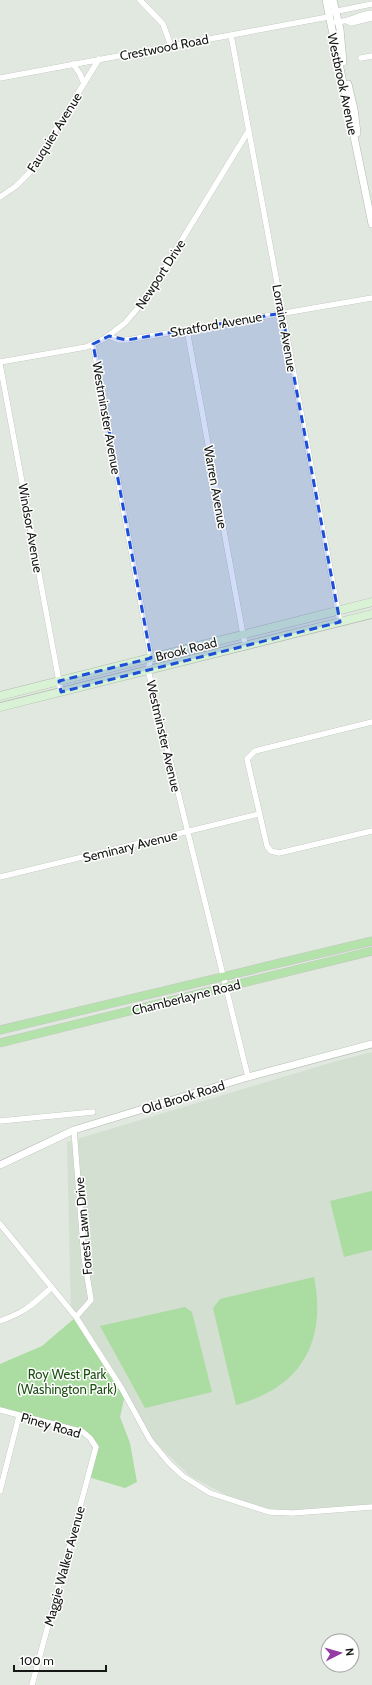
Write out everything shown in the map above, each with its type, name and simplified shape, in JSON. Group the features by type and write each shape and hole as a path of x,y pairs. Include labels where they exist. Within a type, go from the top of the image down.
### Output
{"main road":[{"name":"Brook Road","path":"0,696 372,602"},
{"name":"Brook Road","path":"0,707 372,614"},
{"path":"0,1030 372,941"},
{"name":"Chamberlayne Road","path":"0,1043 372,952"}],"street":[{"name":"Westbrook Avenue","path":"326,0 328,17 342,72 354,139 357,145"},
{"name":"Westbrook Avenue","path":"334,0 345,71 354,109 357,145 372,224"},
{"path":"143,1 163,24 171,46"},
{"path":"328,17 336,10 372,4"},
{"name":"Westbrook Avenue","path":"347,21 351,18 372,13"},
{"name":"Westbrook Avenue","path":"328,17 338,22 347,21 351,23 372,18"},
{"name":"Crestwood Road","path":"0,78 328,17"},
{"name":"Lorraine Avenue","path":"231,35 340,622"},
{"path":"361,58 372,56"},
{"name":"Fauquier Avenue","path":"0,196 16,186 29,173 99,60"},
{"path":"73,64 80,74 84,84"},
{"name":"Newport Drive","path":"0,363 68,351 93,344 109,336 131,317 147,297 249,130"},
{"name":"Stratford Avenue","path":"109,336 118,340 127,340 372,298"},
{"name":"Warren Avenue","path":"187,330 245,645"},
{"name":"Westminster Avenue","path":"93,344 151,658 148,670 248,1078"},
{"name":"Windsor Avenue","path":"0,363 61,692"},
{"path":"372,722 252,753 247,759 267,846 271,851 279,853 372,831"},
{"name":"Seminary Avenue","path":"0,877 259,814"},
{"name":"Old Brook Road","path":"0,1165 74,1130 248,1078 372,1044"},
{"path":"0,1121 93,1112"},
{"name":"Forest Lawn Drive","path":"74,1130 84,1257 91,1300 76,1317"},
{"path":"0,1224 76,1317 122,1389 150,1440 169,1463 183,1476 210,1493 269,1512 293,1513 372,1507"},
{"path":"0,1321 24,1311 52,1287"},
{"name":"Piney Road","path":"0,1410 82,1432 90,1438 96,1447"},
{"path":"0,1490 19,1416"},
{"name":"Maggie Walker Avenue","path":"32,1685 96,1447"}],"highlighted area":[{"path":"282,313 340,622 61,692 59,681 151,658 93,344 109,336 127,340"}],"shaded area":[{"path":"372,1052 372,1504 292,1515 232,1498 190,1476 153,1440 71,1315 67,1142 330,1063"}],"green space":[{"path":"372,1191 372,1250 344,1257 330,1201"},
{"path":"314,1277 317,1300 316,1322 312,1342 304,1359 293,1374 277,1387 259,1397 236,1405 213,1308 220,1299"},
{"path":"185,1307 192,1312 212,1392 145,1408 100,1326"},
{"name":"Roy West Park (Washington Park)","path":"76,1317 125,1395 120,1417 130,1443 137,1482 125,1488 88,1477 96,1447 83,1432 0,1410 0,1364 42,1346"}]}
